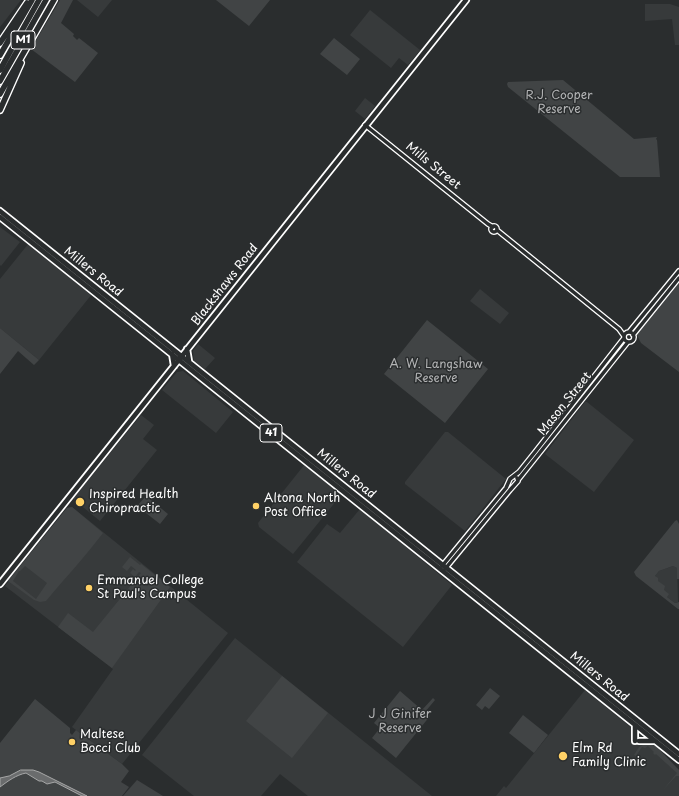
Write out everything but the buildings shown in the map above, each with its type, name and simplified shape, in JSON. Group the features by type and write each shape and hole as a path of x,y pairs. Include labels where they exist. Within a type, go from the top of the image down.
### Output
{"highway":[{"path":"0,43 29,0"},
{"name":"M1","path":"0,55 32,0"},
{"name":"M1","path":"0,70 40,0"},
{"name":"M1","path":"0,81 46,0"},
{"name":"M1","path":"0,94 54,0"},
{"path":"0,110 34,33"}],"main road":[{"name":"Blackshaws Road","path":"0,584 466,0"},
{"name":"Millers Road","path":"0,211 30,238 180,358 679,754"},
{"name":"Millers Road","path":"0,218 30,238"},
{"path":"187,349 188,364 174,366 173,352 187,349"},
{"name":"Millers Road","path":"443,568 679,760"},
{"path":"635,725 637,741 655,741"}],"street":[{"name":"Mills Street","path":"365,125 493,227 492,231 496,231 502,235 626,334"},
{"name":"Mason Street","path":"518,480 628,342 632,340 679,271"},
{"name":"Mason Street","path":"514,477 626,334 679,278"},
{"path":"628,342 626,334 634,335"},
{"path":"580,394 585,396"},
{"path":"514,477 518,480 517,484 514,485 443,568 506,488 511,478 514,477"},
{"path":"510,481 511,484 514,485"}],"shaded area":[{"path":"0,0 21,0 0,27"},
{"path":"77,0 112,0 98,17"},
{"path":"645,4 670,4 679,7 679,45 675,45 672,19 645,21"},
{"path":"370,10 420,50 408,65 399,58 391,68 350,35"},
{"path":"365,98 375,106 365,119 355,111"},
{"path":"0,227 20,242 1,266 0,265"},
{"path":"29,243 92,294 39,360 0,328 0,279"},
{"path":"480,289 509,313 500,324 470,301"},
{"path":"198,344 215,358 205,369 194,361 193,351"},
{"path":"183,371 233,412 216,433 162,390 177,372"},
{"path":"585,402 587,402 634,440 594,492 545,454"},
{"path":"141,415 154,425 143,439 157,450 100,521 73,499"},
{"path":"445,432 448,432 506,479 465,531 405,484 405,482"},
{"path":"305,464 335,488 338,497 293,554 259,527 258,523"},
{"path":"72,507 228,633 122,764 72,727 113,669 5,586 67,508"},
{"path":"360,509 452,585 403,647 297,562 327,524 340,533"},
{"path":"673,566 677,568 678,602 675,603 667,597 655,576 659,571"},
{"path":"235,638 432,796 308,796 280,774 261,796 194,796 142,755"},
{"path":"585,690 633,729 679,772 679,796 496,796 504,786 506,788"},
{"path":"21,770 33,770 39,772 87,796 82,796 55,782 47,784 39,781 26,773 9,780 0,787 0,778 9,776"}],"green space":[{"path":"60,0 73,0 61,23 74,34 73,36 77,40 79,38 98,53 75,82 31,49"},
{"path":"216,0 270,0 249,26"},
{"path":"334,38 360,59 347,75 320,54"},
{"name":"R.J. Cooper Reserve","path":"563,80 634,139 657,137 660,177 620,177 508,87 507,84 508,82"},
{"path":"679,281 679,372 641,343 637,335"},
{"name":"A. W. Langshaw Reserve","path":"427,320 488,369 445,423 384,374"},
{"path":"0,328 39,360 34,365 18,351 0,374"},
{"path":"146,496 168,514 160,524 137,506"},
{"path":"72,507 103,533 46,601 40,602 34,600 8,581 67,508","holes":["25,566 47,583 36,599 13,581 19,571"]},
{"path":"677,520 679,524 679,579 677,579 677,568 673,566 659,571 655,576 658,578 658,581 665,586 664,590 669,594 667,597 675,603 679,602 679,609 636,576 634,572"},
{"path":"130,557 170,587 112,668 58,627 68,613 93,632 141,573 139,572 135,577 130,573 133,569 135,571 136,570 131,566 127,571 122,567"},
{"path":"282,676 328,713 292,758 246,721"},
{"path":"490,688 500,696 489,709 485,706 482,710 476,705"},
{"name":"J J Ginifer Reserve","path":"400,691 422,710 433,698 435,700 425,712 430,716 396,758 372,738 380,728 374,723"},
{"path":"35,699 70,728 70,733 72,735 76,730 122,764 129,771 121,782 129,787 122,796 0,796 0,743"},
{"path":"523,715 548,735 534,753 509,733"},
{"path":"645,744 655,745 679,770 679,776 676,776 663,790 677,773 656,754 655,755 648,746 645,748 642,747 636,756 634,755 639,747"},
{"path":"137,780 163,796 123,796"}],"place":[{"name":"Inspired Health Chiropractic","path":"80,502"},
{"name":"Altona North Post Office","path":"256,506"},
{"name":"Emmanuel College St Paul's Campus","path":"89,588"},
{"name":"Maltese Bocci Club","path":"72,742"},
{"name":"Elm Rd Family Clinic","path":"563,756"}]}
